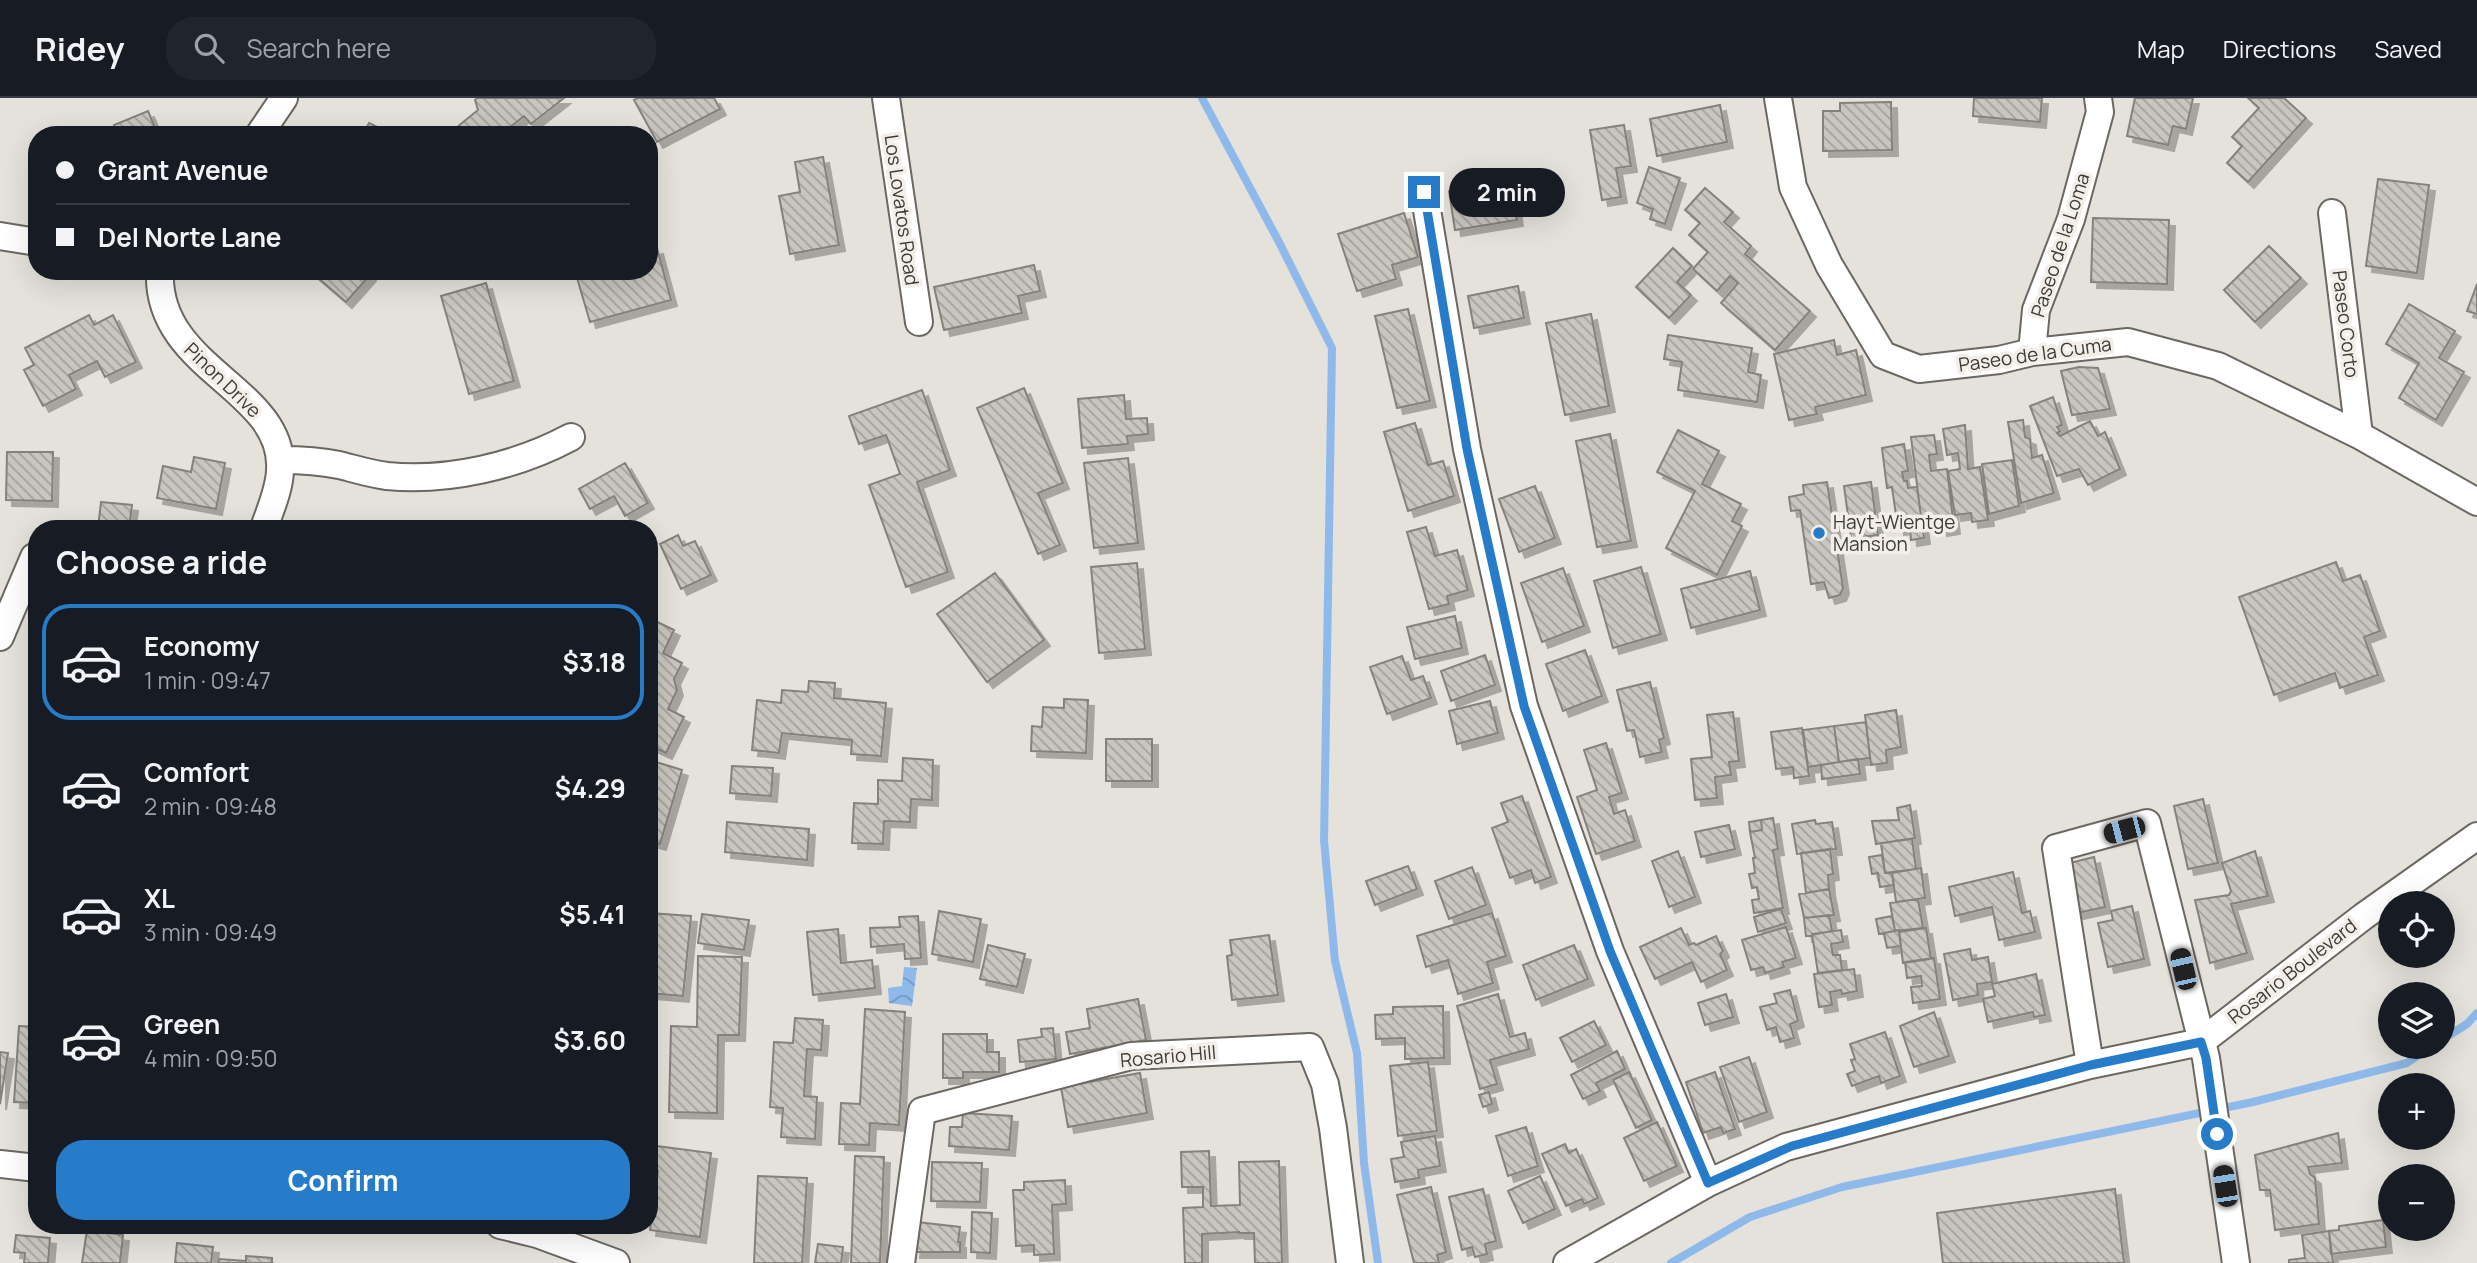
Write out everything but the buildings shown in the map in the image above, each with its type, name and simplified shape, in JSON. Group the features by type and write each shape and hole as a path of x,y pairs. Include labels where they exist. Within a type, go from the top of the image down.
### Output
{"street":[{"path":"265,126 284,98"},
{"name":"Los Lovatos Road","path":"886,98 919,322"},
{"name":"Paseo de la Cuma","path":"1778,98 1793,187 1829,265 1883,355 1919,369 1999,360 2032,352 2128,342 2218,366 2360,435 2477,502"},
{"name":"Paseo de la Loma","path":"2032,352 2036,310 2071,219 2100,112 2098,98"},
{"path":"1424,192 1467,449 1524,706 1610,951 1708,1183"},
{"name":"Paseo Corto","path":"2332,213 2360,435"},
{"path":"0,236 28,241"},
{"name":"Pinon Drive","path":"160,280 164,306 177,335 199,360 242,397 266,422 274,435 280,460 278,484 267,520"},
{"path":"280,460 320,462 390,476 441,475 475,470 512,460 546,449 571,437"},
{"path":"0,637 28,571"},
{"path":"2091,1065 2056,848 2147,823 2203,1050 2236,1263"},
{"name":"Rosario Boulevard","path":"1567,1263 1708,1183 1792,1146 2091,1065 2203,1050 2364,916 2477,836"},
{"name":"Rosario Hill","path":"901,1263 922,1111 1131,1056 1310,1047 1325,1084 1350,1263"},
{"path":"0,1164 28,1167"},
{"path":"537,1234 615,1263"}],"water":[{"path":"904,967 917,968 912,1006 889,1003 888,988 902,986"}],"waterway":[{"path":"1202,98 1332,348 1324,840 1335,961 1357,1053 1364,1163 1378,1263"},
{"path":"2455,1032 2477,1013"},
{"path":"1671,1263 1750,1217 1842,1187 2253,1102 2407,1063 2413,1059"}],"place":[{"name":"Hayt-Wientge Mansion","path":"1819,533"}],"route":[{"path":"1424,192 1467,449 1524,706 1610,951 1708,1183 1786,1147 2091,1065 2201,1042 2206,1058 2217,1134"}]}
